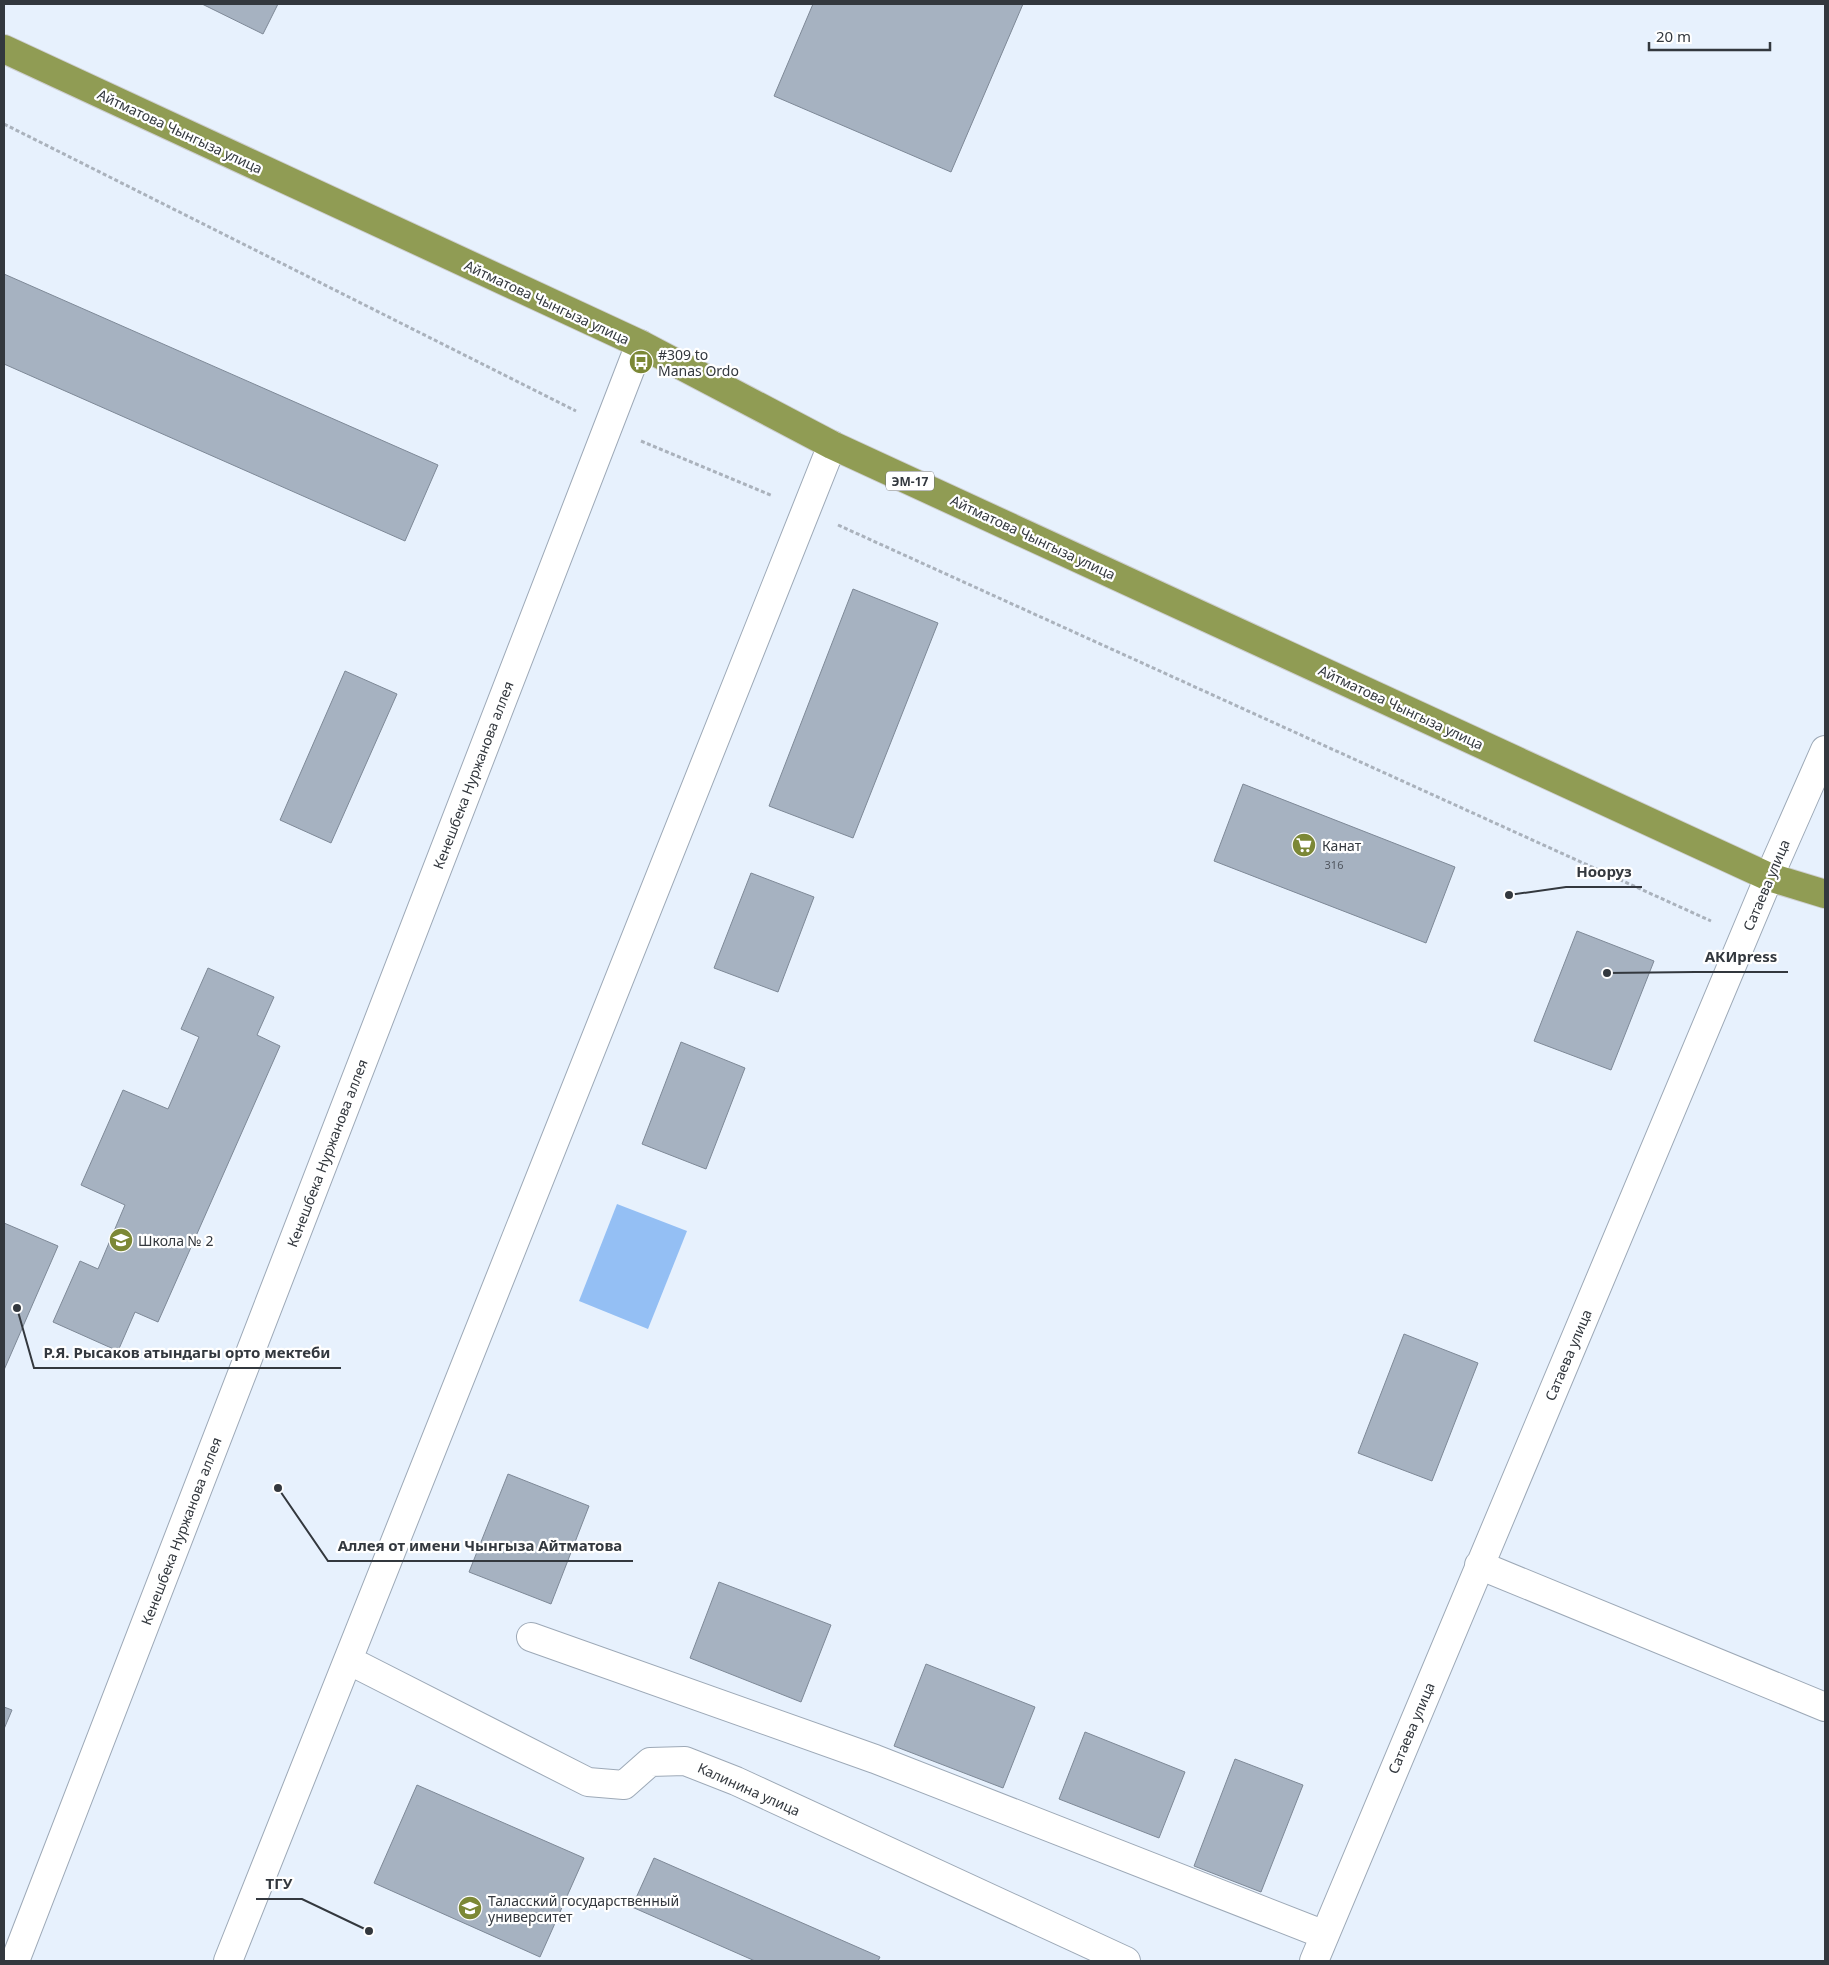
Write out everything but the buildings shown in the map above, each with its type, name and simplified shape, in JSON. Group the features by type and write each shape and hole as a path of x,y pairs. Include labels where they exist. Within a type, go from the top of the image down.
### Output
{"highway":[{"name":"Айтматова Чынгыза улица","path":"4,49 640,344 832,445 1769,877 1825,894"}],"street":[{"name":"Кенешбека Нуржанова аллея","path":"15,1961 640,344"},
{"path":"228,1961 832,445"},
{"name":"Сатаева улица","path":"1314,1961 1744,936 1825,750"},
{"path":"1479,1565 1825,1707"},
{"path":"531,1637 875,1759 1325,1935"},
{"name":"Калинина улица","path":"348,1660 588,1782 624,1785 650,1762 685,1761 745,1785 1126,1961"}],"path":[{"path":"4,124 608,427 806,510 1744,936"}],"shaded area":[{"path":"617,1204 687,1231 648,1329 579,1301"}],"place":[{"name":"#309 to Manas Ordo","path":"641,362"},
{"name":"Канат","path":"1304,845"},
{"name":"Нооруз","path":"1509,895"},
{"name":"АКИpress","path":"1607,973"},
{"name":"Школа № 2","path":"121,1240"},
{"name":"Р.Я. Рысаков атындагы орто мектеби","path":"17,1308"},
{"name":"Аллея от имени Чынгыза Айтматова","path":"278,1488"},
{"name":"Таласский государственный университет","path":"470,1908"},
{"name":"ТГУ","path":"369,1931"}]}
